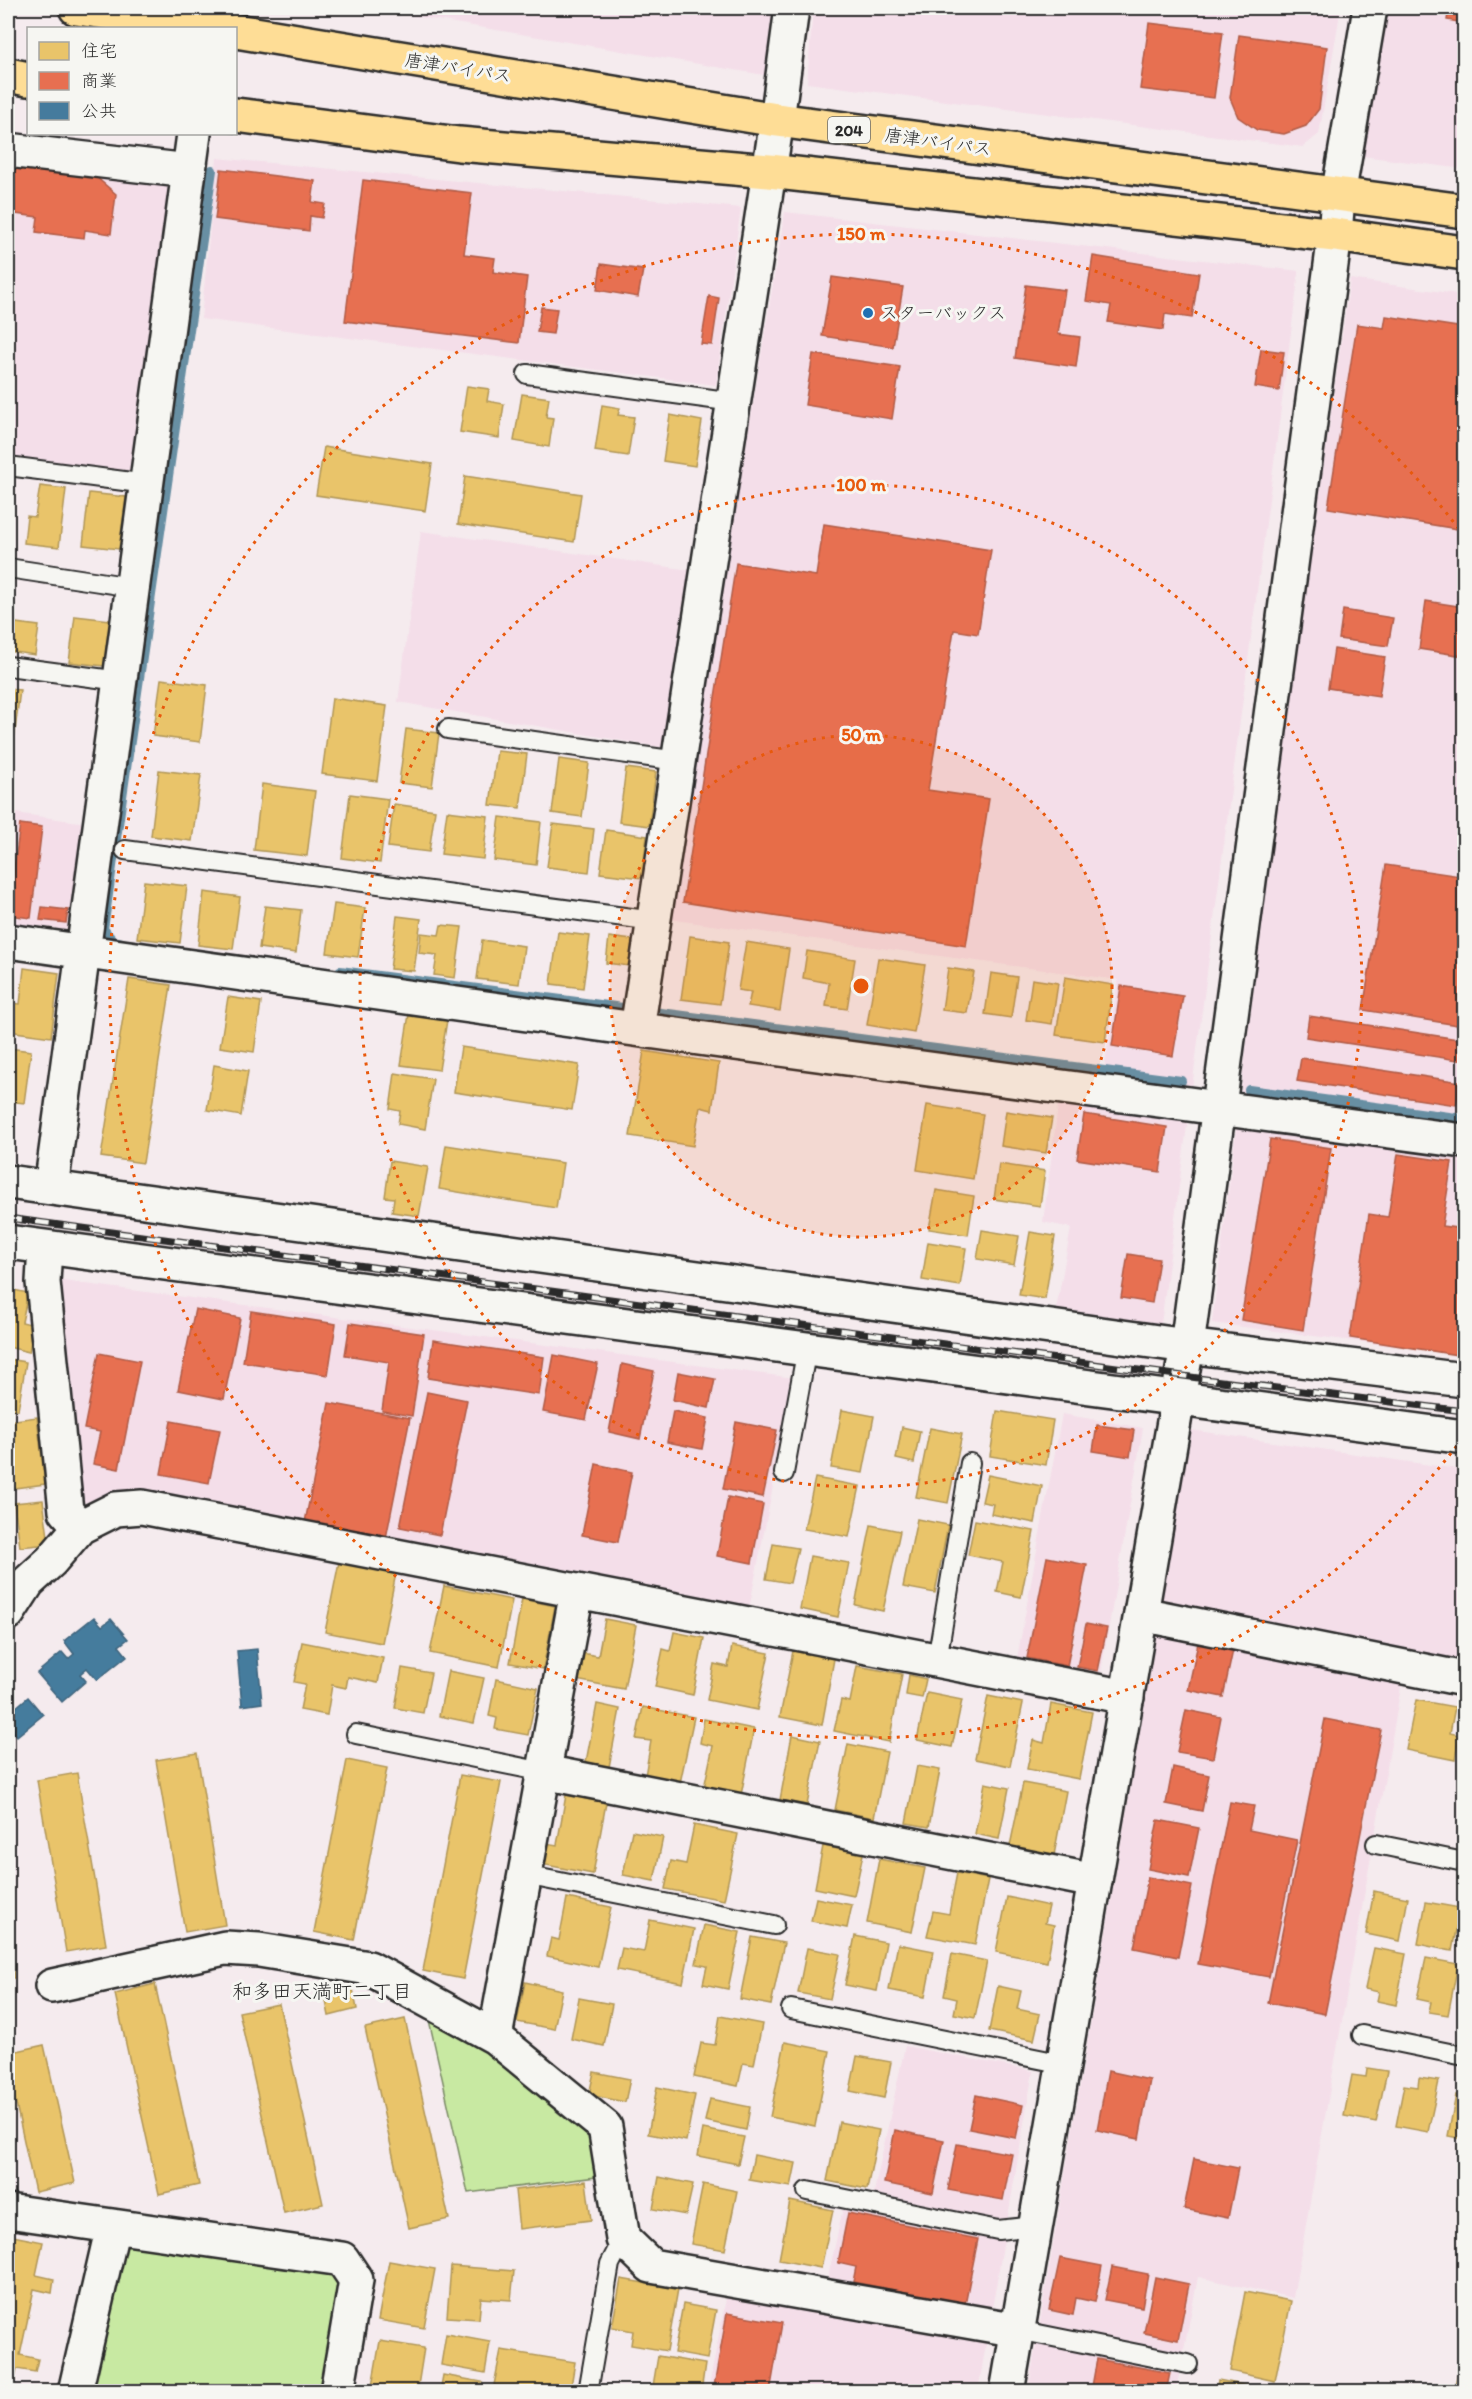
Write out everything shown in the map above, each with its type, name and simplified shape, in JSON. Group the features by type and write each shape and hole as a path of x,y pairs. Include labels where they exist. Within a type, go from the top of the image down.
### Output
{"highway":[{"name":"唐津バイパス","path":"76,8 218,25"},
{"name":"唐津バイパス","path":"237,28 777,120 1464,211"},
{"path":"8,75 27,79"},
{"path":"237,115 459,144 770,171 1335,235 1464,253"}],"street":[{"path":"639,1015 770,171 792,8"},
{"path":"1007,2391 1187,1346 1335,235 1338,196 1370,8"},
{"path":"51,1188 194,135"},
{"path":"8,150 189,171"},
{"path":"8,941 639,1015 1219,1108 1464,1141"},
{"path":"8,1182 1187,1346 1464,1380"},
{"path":"8,1242 1464,1437"},
{"path":"45,1247 43,1282 66,1511 80,1527"},
{"path":"8,1613 18,1580 51,1561 80,1527 116,1509 142,1507 1127,1696"},
{"path":"495,2037 577,1591"},
{"path":"1141,1614 1464,1679"},
{"path":"544,1772 1095,1881"},
{"path":"52,1986 225,1948 259,1950 369,1968 495,2037 605,2127 623,2239 651,2266 1018,2330"},
{"path":"8,2211 342,2259 356,2280 337,2391"},
{"path":"75,2391 113,2226"}],"lane":[{"path":"527,374 734,402"},
{"path":"8,466 147,484"},
{"path":"8,568 132,587"},
{"path":"8,666 120,681"},
{"path":"448,729 678,761"},
{"path":"125,849 654,921"},
{"path":"784,1473 807,1348"},
{"path":"937,1660 970,1463"},
{"path":"356,1734 544,1772"},
{"path":"1376,1844 1464,1862"},
{"path":"525,1875 774,1925"},
{"path":"791,2009 1064,2064"},
{"path":"1362,2035 1464,2056"},
{"path":"807,2191 998,2230 1035,2226"},
{"path":"588,2391 610,2264 623,2239"},
{"path":"1018,2330 1188,2364"}],"shaded area":[{"path":"366,8 774,8 764,75"},
{"path":"813,8 1341,8 1319,134 1303,147 807,83"},
{"path":"1387,8 1464,8 1464,169 1362,156"},
{"path":"217,158 741,208 716,385 201,319"},
{"path":"8,160 173,180 135,480 8,462"},
{"path":"785,212 1299,271 1161,1324 1056,1310 1071,1228 1043,1222 1062,1075 1102,1081 1118,980 667,919"},
{"path":"1350,279 1464,295 1464,1355 1212,1323 1286,729"},
{"path":"421,531 690,570 665,748 398,702"},
{"path":"8,812 93,824 75,931 8,923"},
{"path":"56,1280 794,1378 748,1614 142,1499 76,1503"},
{"path":"1062,1414 1143,1428 1100,1678 1016,1664"},
{"path":"1191,1430 1464,1470 1464,1664 1407,1653 1293,2298 1198,2277 1176,2391 1028,2392"},
{"path":"905,2046 1033,2071 978,2391 708,2392 732,2268 827,2282 844,2204 870,2211"}],"green space":[{"path":"429,2020 483,2047 598,2139 604,2176 468,2193"},
{"path":"133,2242 330,2274 348,2284 328,2391 87,2392 119,2252"}],"building: 住宅":[{"path":"467,386 489,389 487,401 504,404 499,438 460,432"},
{"path":"522,394 549,398 546,417 553,418 549,447 514,441"},
{"path":"602,405 620,408 618,415 634,417 628,456 595,451"},
{"path":"670,415 702,421 695,466 663,461"},
{"path":"324,447 432,464 425,511 316,495"},
{"path":"465,476 581,494 574,542 458,524"},
{"path":"40,486 66,489 59,547 24,543 27,516 35,517"},
{"path":"89,493 126,497 119,549 83,545"},
{"path":"75,616 110,620 104,666 69,662"},
{"path":"8,622 39,626 35,655 8,651"},
{"path":"161,679 207,685 200,742 153,736"},
{"path":"8,689 20,690 13,747 8,747"},
{"path":"332,698 387,706 377,781 322,774"},
{"path":"406,729 439,733 432,787 399,783"},
{"path":"497,751 527,754 520,808 490,805"},
{"path":"559,759 589,763 582,817 552,813"},
{"path":"626,768 656,772 649,826 619,822"},
{"path":"159,770 201,775 192,841 151,836"},
{"path":"262,784 315,791 307,856 254,850"},
{"path":"350,794 388,799 380,863 342,858"},
{"path":"394,804 435,810 429,852 388,847"},
{"path":"447,811 488,816 483,859 441,854"},
{"path":"500,817 541,822 536,865 494,860"},
{"path":"553,824 594,829 589,872 547,867"},
{"path":"606,830 647,836 642,878 600,873"},
{"path":"144,881 187,886 180,943 137,938"},
{"path":"204,892 240,897 233,949 198,945"},
{"path":"334,904 365,908 358,957 327,953"},
{"path":"265,906 301,910 296,953 259,948"},
{"path":"397,916 421,919 414,971 390,969"},
{"path":"441,925 462,927 455,978 434,975 437,955 419,953 421,933 439,935"},
{"path":"558,932 590,936 583,988 551,984"},
{"path":"690,936 729,942 720,1004 681,999"},
{"path":"609,937 632,940 629,966 606,963"},
{"path":"482,940 524,946 519,984 477,979"},
{"path":"746,942 789,949 780,1011 748,1006 751,992 738,990"},
{"path":"807,951 855,959 847,1009 826,1006 829,983 803,978"},
{"path":"878,958 925,965 914,1033 867,1025"},
{"path":"24,968 59,973 51,1037 8,1031 8,1003 20,1004"},
{"path":"948,968 974,972 967,1013 942,1010"},
{"path":"991,973 1017,977 1011,1018 985,1014"},
{"path":"1065,977 1113,985 1105,1042 1056,1035"},
{"path":"129,979 171,985 143,1163 101,1157"},
{"path":"1032,979 1058,983 1052,1024 1026,1020"},
{"path":"228,997 261,1002 254,1052 220,1047"},
{"path":"409,1014 447,1020 439,1070 401,1065"},
{"path":"461,1047 579,1065 572,1110 454,1092"},
{"path":"8,1048 31,1051 24,1103 8,1101"},
{"path":"644,1051 719,1063 712,1110 700,1107 693,1146 630,1136"},
{"path":"214,1065 248,1071 241,1116 207,1110"},
{"path":"395,1073 433,1079 425,1129 398,1124 400,1111 390,1109"},
{"path":"927,1105 983,1114 973,1179 917,1170"},
{"path":"1006,1111 1052,1118 1046,1153 1001,1146"},
{"path":"446,1145 563,1163 556,1208 439,1189"},
{"path":"390,1161 428,1167 419,1216 392,1212 394,1198 385,1197"},
{"path":"999,1164 1045,1171 1040,1206 994,1199"},
{"path":"936,1190 974,1196 968,1235 929,1229"},
{"path":"982,1230 1019,1236 1014,1265 977,1259"},
{"path":"1030,1232 1055,1236 1045,1299 1019,1295"},
{"path":"928,1242 966,1248 960,1286 922,1280"},
{"path":"9,1289 28,1293 22,1322 34,1325 29,1352 8,1347"},
{"path":"8,1359 26,1362 18,1410 8,1408"},
{"path":"842,1410 874,1416 863,1473 831,1468"},
{"path":"997,1411 1053,1420 1046,1465 990,1456"},
{"path":"37,1417 45,1484 8,1489 8,1421"},
{"path":"902,1427 920,1431 914,1463 896,1459"},
{"path":"930,1428 962,1434 948,1503 916,1497"},
{"path":"988,1475 1042,1486 1035,1523 991,1514 993,1504 982,1502"},
{"path":"815,1478 860,1486 849,1537 804,1529"},
{"path":"43,1500 49,1544 20,1547 14,1503"},
{"path":"917,1519 948,1525 935,1593 903,1587"},
{"path":"975,1520 1034,1531 1021,1597 997,1592 1003,1562 968,1555"},
{"path":"871,1525 900,1531 883,1611 855,1605"},
{"path":"773,1544 798,1548 790,1583 766,1579"},
{"path":"810,1556 849,1563 838,1617 800,1609"},
{"path":"339,1562 396,1573 382,1643 325,1632"},
{"path":"444,1586 512,1600 499,1667 430,1653"},
{"path":"522,1599 555,1606 543,1669 510,1663"},
{"path":"605,1619 636,1625 624,1689 576,1680 582,1653 598,1656"},
{"path":"674,1632 704,1638 693,1695 655,1687 663,1649 670,1651"},
{"path":"302,1642 383,1658 378,1683 348,1677 346,1688 332,1685 327,1715 300,1710 305,1684 294,1682"},
{"path":"732,1646 769,1653 757,1710 707,1700 714,1664 728,1667"},
{"path":"793,1651 834,1659 822,1725 780,1717"},
{"path":"857,1666 902,1674 889,1742 834,1731 841,1700 850,1702"},
{"path":"402,1668 431,1673 423,1713 395,1708"},
{"path":"448,1671 484,1678 474,1723 439,1716"},
{"path":"909,1675 926,1679 922,1698 906,1695"},
{"path":"496,1679 538,1688 528,1735 495,1729 497,1718 489,1716"},
{"path":"927,1693 962,1700 952,1747 917,1740"},
{"path":"988,1696 1023,1703 1010,1766 975,1759"},
{"path":"1416,1700 1455,1707 1450,1733 1459,1735 1455,1760 1406,1750"},
{"path":"597,1704 620,1709 609,1767 586,1762"},
{"path":"1051,1704 1092,1712 1079,1779 1027,1769 1033,1740 1044,1743"},
{"path":"643,1707 694,1717 680,1783 645,1776 651,1741 636,1739"},
{"path":"704,1719 754,1729 741,1795 704,1788 713,1746 700,1743"},
{"path":"792,1735 820,1741 807,1805 780,1800"},
{"path":"848,1744 887,1752 874,1818 835,1810"},
{"path":"197,1753 225,1925 185,1932 156,1760"},
{"path":"347,1760 387,1768 354,1940 314,1932"},
{"path":"917,1766 940,1770 929,1827 906,1823"},
{"path":"77,1773 106,1945 66,1952 37,1780"},
{"path":"460,1775 501,1782 463,1979 423,1971"},
{"path":"985,1783 1009,1788 999,1839 975,1834"},
{"path":"1023,1783 1066,1791 1054,1855 1010,1846"},
{"path":"566,1795 606,1803 593,1874 541,1864 546,1843 557,1845"},
{"path":"694,1825 738,1834 724,1900 665,1889 671,1861 686,1864"},
{"path":"632,1831 663,1837 654,1881 623,1875"},
{"path":"823,1846 863,1854 854,1896 815,1888"},
{"path":"879,1859 925,1868 912,1932 867,1923"},
{"path":"957,1873 988,1879 975,1945 927,1936 933,1911 949,1914"},
{"path":"1374,1891 1408,1898 1400,1941 1366,1934"},
{"path":"1007,1897 1049,1906 1045,1923 1054,1925 1047,1962 996,1952"},
{"path":"567,1898 611,1907 598,1967 547,1956 551,1938 559,1940"},
{"path":"816,1898 852,1905 847,1928 811,1921"},
{"path":"1426,1902 1460,1908 1452,1951 1418,1944"},
{"path":"650,1920 694,1929 683,1983 617,1970 622,1948 644,1952"},
{"path":"704,1925 740,1932 728,1989 703,1984 707,1966 696,1964"},
{"path":"855,1936 886,1942 877,1991 845,1985"},
{"path":"752,1937 784,1943 771,2005 740,1999"},
{"path":"898,1944 934,1951 925,1997 889,1990"},
{"path":"11,1945 14,1978 8,1978 8,1946"},
{"path":"807,1948 840,1954 830,1999 798,1993"},
{"path":"1374,1948 1406,1954 1396,2005 1377,2001 1379,1992 1365,1989"},
{"path":"952,1954 987,1961 975,2018 954,2014 957,1999 944,1996"},
{"path":"1426,1958 1458,1964 1448,2015 1429,2012 1431,2002 1417,1999"},
{"path":"525,1982 562,1990 554,2029 517,2022"},
{"path":"155,1984 199,2185 159,2194 115,1994"},
{"path":"998,1986 1021,1991 1017,2009 1040,2014 1034,2040 989,2031"},
{"path":"353,1989 357,2009 329,2016 325,1996"},
{"path":"579,1998 612,2004 604,2046 571,2039"},
{"path":"279,2004 323,2204 284,2213 239,2012"},
{"path":"720,2016 762,2024 754,2065 743,2063 738,2086 694,2077 701,2043 715,2045"},
{"path":"405,2019 449,2219 409,2228 365,2028"},
{"path":"785,2042 830,2051 815,2126 770,2117"},
{"path":"44,2045 75,2183 35,2192 8,2067 8,2053"},
{"path":"857,2056 891,2062 884,2098 850,2091"},
{"path":"1367,2068 1387,2071 1376,2122 1344,2116 1352,2075 1366,2077"},
{"path":"594,2072 630,2079 625,2102 589,2095"},
{"path":"1419,2078 1439,2081 1428,2132 1396,2126 1404,2085 1418,2087"},
{"path":"657,2087 695,2095 686,2141 648,2134"},
{"path":"1456,2095 1464,2097 1464,2139 1448,2136"},
{"path":"710,2099 750,2107 746,2130 705,2121"},
{"path":"839,2122 879,2130 867,2189 827,2181"},
{"path":"703,2129 744,2137 738,2164 698,2156"},
{"path":"754,2155 796,2163 791,2187 749,2180"},
{"path":"659,2177 693,2184 686,2215 653,2209"},
{"path":"586,2181 591,2220 519,2229 515,2190"},
{"path":"703,2184 737,2191 725,2250 691,2244"},
{"path":"790,2201 833,2210 821,2268 779,2260"},
{"path":"8,2235 43,2242 36,2275 54,2279 52,2293 34,2289 20,2355 38,2359 35,2372 17,2369 12,2392 8,2392"},
{"path":"389,2261 435,2269 424,2328 378,2320"},
{"path":"451,2266 514,2271 511,2300 481,2298 479,2319 447,2317"},
{"path":"621,2279 678,2289 667,2351 631,2345 633,2331 612,2327"},
{"path":"1245,2292 1291,2301 1275,2381 1230,2371"},
{"path":"683,2304 716,2310 707,2359 674,2353"},
{"path":"446,2334 490,2342 485,2373 441,2365"},
{"path":"380,2341 424,2348 417,2392 371,2392"},
{"path":"501,2350 575,2362 570,2392 533,2392 494,2385"},
{"path":"658,2356 705,2364 701,2392 652,2392"},
{"path":"1458,2371 1464,2372 1464,2392 1454,2392"},
{"path":"443,2375 482,2382 481,2392 440,2392"},
{"path":"1218,2380 1274,2391 1274,2392 1216,2392"}],"building: 商業":[{"path":"1449,8 1464,8 1464,23 1447,20"},
{"path":"1149,23 1223,32 1214,98 1140,89"},
{"path":"1239,35 1327,47 1319,109 1306,126 1284,134 1257,130 1238,117 1230,98"},
{"path":"8,167 96,177 116,194 111,234 85,230 84,238 36,232 38,217 8,213"},
{"path":"221,169 315,181 312,202 325,204 322,218 310,216 309,231 215,219"},
{"path":"363,180 472,193 464,254 495,258 493,272 527,277 519,343 345,321"},
{"path":"1093,256 1199,273 1192,318 1165,314 1163,330 1108,322 1111,305 1086,301"},
{"path":"601,264 643,270 638,297 597,290"},
{"path":"832,277 903,287 893,347 822,336"},
{"path":"1026,285 1065,290 1058,334 1080,337 1076,367 1015,358"},
{"path":"709,296 719,298 712,345 701,344"},
{"path":"541,307 557,309 553,334 537,332"},
{"path":"1386,316 1464,328 1464,530 1328,508 1357,324 1384,328"},
{"path":"1261,349 1284,352 1279,391 1255,387"},
{"path":"813,354 900,367 892,419 805,405"},
{"path":"824,524 991,550 978,634 954,630 928,790 989,799 966,946 683,902 736,563 816,576"},
{"path":"1426,601 1464,607 1464,656 1419,649"},
{"path":"1343,610 1393,618 1388,646 1339,639"},
{"path":"1334,649 1385,657 1379,696 1328,688"},
{"path":"20,824 42,827 31,918 8,915"},
{"path":"1464,850 1464,1026 1363,1010 1386,865 1460,876"},
{"path":"42,907 68,910 66,923 40,920"},
{"path":"1121,986 1183,996 1173,1056 1112,1046"},
{"path":"1309,1016 1464,1040 1464,1061 1306,1037"},
{"path":"1301,1058 1460,1082 1456,1105 1297,1081"},
{"path":"1084,1114 1167,1127 1160,1172 1077,1159"},
{"path":"1270,1139 1331,1148 1303,1330 1241,1320"},
{"path":"1398,1154 1452,1162 1442,1226 1464,1229 1464,1356 1350,1338 1369,1214 1388,1217"},
{"path":"1128,1254 1159,1259 1152,1303 1121,1298"},
{"path":"195,1309 240,1318 224,1399 178,1390"},
{"path":"251,1311 336,1324 328,1375 243,1362"},
{"path":"350,1323 424,1334 412,1416 382,1411 389,1362 345,1355"},
{"path":"433,1340 544,1357 539,1395 428,1378"},
{"path":"99,1353 140,1361 119,1469 93,1464 100,1432 84,1429"},
{"path":"554,1355 598,1364 586,1420 543,1412"},
{"path":"622,1364 654,1371 640,1439 609,1432"},
{"path":"678,1372 715,1379 709,1408 673,1400"},
{"path":"427,1392 467,1400 440,1535 400,1527"},
{"path":"329,1403 410,1418 386,1538 305,1522"},
{"path":"673,1411 708,1418 702,1449 667,1442"},
{"path":"171,1421 220,1430 209,1483 161,1474"},
{"path":"736,1422 777,1430 763,1497 723,1489"},
{"path":"1097,1425 1134,1430 1130,1457 1093,1451"},
{"path":"596,1464 632,1472 618,1542 582,1535"},
{"path":"728,1497 763,1504 752,1563 717,1556"},
{"path":"1047,1557 1087,1565 1067,1666 1027,1658"},
{"path":"1086,1624 1107,1628 1098,1671 1077,1667"},
{"path":"1198,1643 1233,1650 1223,1697 1188,1690"},
{"path":"1186,1710 1221,1717 1213,1758 1177,1752"},
{"path":"1325,1719 1381,1730 1325,2014 1268,2003"},
{"path":"1173,1767 1209,1775 1202,1811 1166,1804"},
{"path":"1230,1802 1254,1806 1249,1830 1297,1840 1269,1977 1198,1964"},
{"path":"1158,1820 1199,1828 1189,1877 1148,1869"},
{"path":"1148,1877 1192,1886 1178,1957 1134,1948"},
{"path":"1108,2071 1150,2080 1139,2139 1097,2130"},
{"path":"976,2095 1023,2105 1016,2138 969,2129"},
{"path":"895,2130 944,2140 933,2193 884,2183"},
{"path":"957,2144 1012,2154 1003,2200 948,2190"},
{"path":"1194,2159 1238,2168 1228,2218 1184,2209"},
{"path":"848,2213 978,2239 965,2304 853,2282 856,2267 838,2263"},
{"path":"1060,2258 1102,2266 1095,2302 1076,2298 1073,2315 1049,2310"},
{"path":"1112,2267 1148,2274 1142,2307 1105,2300"},
{"path":"1155,2277 1189,2284 1178,2340 1144,2333"},
{"path":"727,2313 782,2323 770,2392 713,2392"},
{"path":"1097,2359 1170,2373 1166,2392 1091,2392"}],"building: 公共":[{"path":"94,1617 102,1626 111,1619 128,1639 119,1646 127,1656 97,1680 87,1668 80,1674 86,1681 62,1702 37,1673 62,1652 68,1659 74,1654 64,1641"},
{"path":"257,1649 262,1703 242,1706 237,1651"},
{"path":"28,1697 43,1715 17,1736 8,1725 8,1714"}],"waterway":[{"path":"122,943 113,941 103,929 212,170"},
{"path":"340,971 1181,1081"},
{"path":"1249,1090 1464,1119"}],"railway":[{"path":"8,1218 1213,1380 1464,1411"}],"place":[{"name":"スターバックス","path":"868,313"}],"district":[{"name":"和多田天満町二丁目","path":"322,1991"}]}
